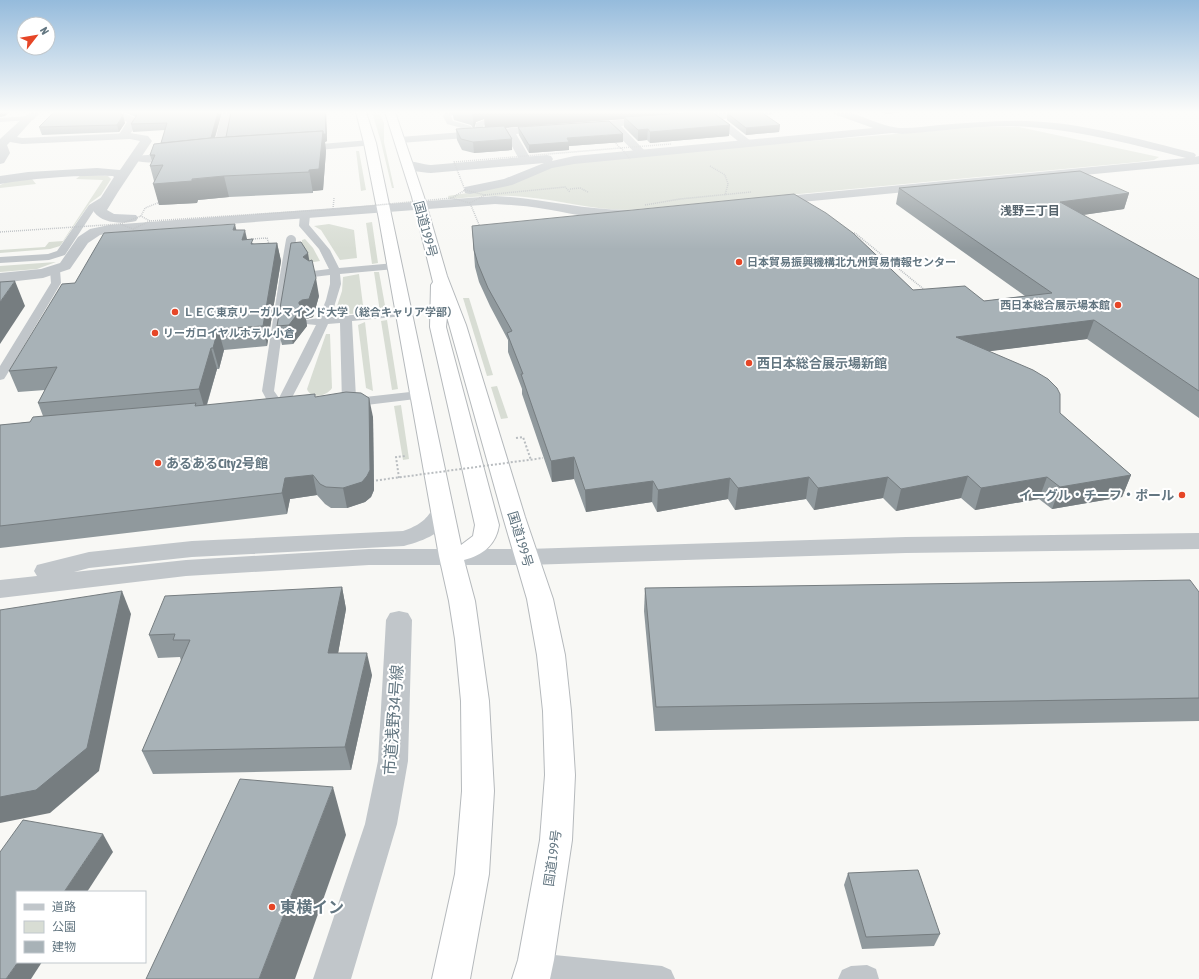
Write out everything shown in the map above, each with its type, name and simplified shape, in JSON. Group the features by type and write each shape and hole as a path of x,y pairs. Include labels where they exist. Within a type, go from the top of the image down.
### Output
{"highway":[{"path":"373,158 451,556 462,601 468,639 474,701 478,791 472,874 451,979"},
{"name":"国道199号","path":"406,158 439,276 458,325 540,599 551,654 557,711 560,775 556,840 533,972"},
{"path":"439,276 438,327 487,526 487,532 481,543 466,553 451,556"}],"street":[{"path":"158,158 136,158 120,177 107,197 101,212 106,216 124,219 382,205 419,201 506,200 588,212 620,214 638,213"},
{"path":"408,164 417,168 431,169 567,158"},
{"path":"419,201 493,186 517,179 549,165 588,158"},
{"path":"754,202 1199,159"},
{"path":"0,180 28,176 105,172 116,173 120,177"},
{"path":"0,278 31,275 55,270 64,266 78,245 88,236 110,229 304,221 382,205"},
{"path":"0,583 89,560 255,545 404,538 432,527 440,519 443,511"},
{"path":"0,590 105,576 194,568 369,557 451,556 527,558 906,545 1199,541"},
{"path":"591,556 913,560 1199,556"},
{"name":"市道浅野34号線","path":"332,979 381,824 391,768 400,620"}],"lane":[{"path":"0,260 49,257 61,253 92,206 107,197"},
{"path":"304,221 332,263 335,271 336,282 324,321 279,410 268,391 269,378 291,240 304,221"},
{"path":"313,274 395,266"},
{"path":"0,376 56,283 55,270"},
{"path":"310,322 404,313"},
{"path":"346,319 350,403"},
{"path":"334,404 419,395"},
{"path":"264,412 295,409"},
{"path":"533,972 662,979"}],"path":[{"path":"465,190 454,162 505,158"},
{"path":"706,165 725,175 728,184 725,195"},
{"path":"452,198 465,190 485,195 565,187 570,192"},
{"path":"120,224 133,228 150,221 333,209 452,198 470,203 485,195"},
{"path":"333,209 334,198"},
{"path":"0,232 120,224 140,216 145,208 160,202"},
{"path":"470,203 481,231"},
{"path":"140,216 150,221"},
{"path":"480,226 486,225"},
{"path":"848,233 855,233 929,293"},
{"path":"244,240 268,238 270,244"},
{"path":"528,453 531,460"},
{"path":"399,478 396,457 406,455 407,463"},
{"path":"366,482 544,458"}],"green space":[{"path":"357,158 360,158 366,190 361,191"},
{"path":"385,158 387,158 394,188 392,188"},
{"path":"608,158 1158,158 1154,160 1138,162 628,210 615,210 516,196 487,196 449,199 448,196 480,191 552,167 592,159"},
{"path":"81,175 108,176 111,179 101,195 90,203 60,246 50,249 0,253 0,250 45,247 49,242 63,241 103,180 76,179"},
{"path":"32,179 36,184 0,188 0,185 7,182"},
{"path":"372,222 378,263 372,264 366,223"},
{"path":"329,224 354,230 357,258 340,260 321,230 314,226"},
{"path":"305,239 313,248 320,261 308,263 300,259 302,240"},
{"path":"56,262 37,269 0,272 0,266"},
{"path":"374,272 379,272 386,311 380,312"},
{"path":"359,274 364,313 334,315 342,291 343,277"},
{"path":"463,298 469,298 493,375 487,376"},
{"path":"387,320 398,389 392,390 381,321"},
{"path":"365,322 373,391 366,388 358,325"},
{"path":"326,334 330,334 332,388 323,395 315,396 312,395 307,389"},
{"path":"497,386 508,418 501,419 491,387"},
{"path":"401,405 409,459 403,460 394,406"}],"building":[{"path":"154,158 320,158 319,169 309,170 309,172 224,176 192,179 192,181 153,184 163,165 150,166"},
{"name":"西日本総合展示場新館","path":"1080,171 1129,193 1060,202 1199,279 1199,391 1094,320 956,337 1033,370 1048,379 1057,388 1060,394 1060,413 1131,475 1060,487 1047,477 981,488 968,476 901,489 888,477 818,488 809,477 738,488 730,478 658,490 653,481 585,490 574,457 551,461 521,374 523,374 507,333 512,331 488,288 474,250 472,226 794,194 826,213 853,233 913,290 965,286 984,301 1052,293 899,188"},
{"name":"リーガロイヤルホテル小倉","path":"235,224 233,230 245,230 242,240 253,239 251,244 277,243 263,326 218,329 199,389 38,403 57,367 9,371 62,284 75,283 104,233"},
{"path":"301,242 308,253 303,257 309,261 312,260 316,278 309,299 299,302 299,304 303,307 289,325 277,326 291,243"},
{"path":"15,281 0,302 0,282"},
{"name":"あるあるCity2号館","path":"346,392 361,393 369,398 370,470 362,482 343,488 326,487 320,484 313,475 285,478 282,493 0,526 0,425 30,422 33,417 196,403 195,406 315,394 315,397"},
{"path":"1190,580 1199,592 1199,698 656,707 645,588"},
{"path":"342,587 328,653 367,653 345,747 142,751 190,640 173,640 175,634 149,635 165,596"},
{"path":"122,591 87,748 36,790 0,797 0,610"},
{"path":"240,779 333,787 259,979 146,979"},
{"path":"23,820 103,834 65,891 16,891 16,963 17,963 6,979 0,979 0,852"},
{"path":"918,870 940,934 866,937 848,873"}],"place":[{"name":"日本貿易振興機構北九州貿易情報センター","path":"739,262"},
{"name":"西日本総合展示場本館","path":"1118,305"},
{"name":"ＬＥＣ東京リーガルマインド大学（総合キャリア学部）","path":"175,312"},
{"name":"リーガロイヤルホテル小倉","path":"155,333"},
{"name":"西日本総合展示場新館","path":"749,363"},
{"name":"あるあるCity2号館","path":"158,463"},
{"name":"イーグル・チーフ・ポール","path":"1182,495"},
{"name":"東横イン","path":"272,907"}],"district":[{"name":"浅野三丁目","path":"1030,211"}]}
